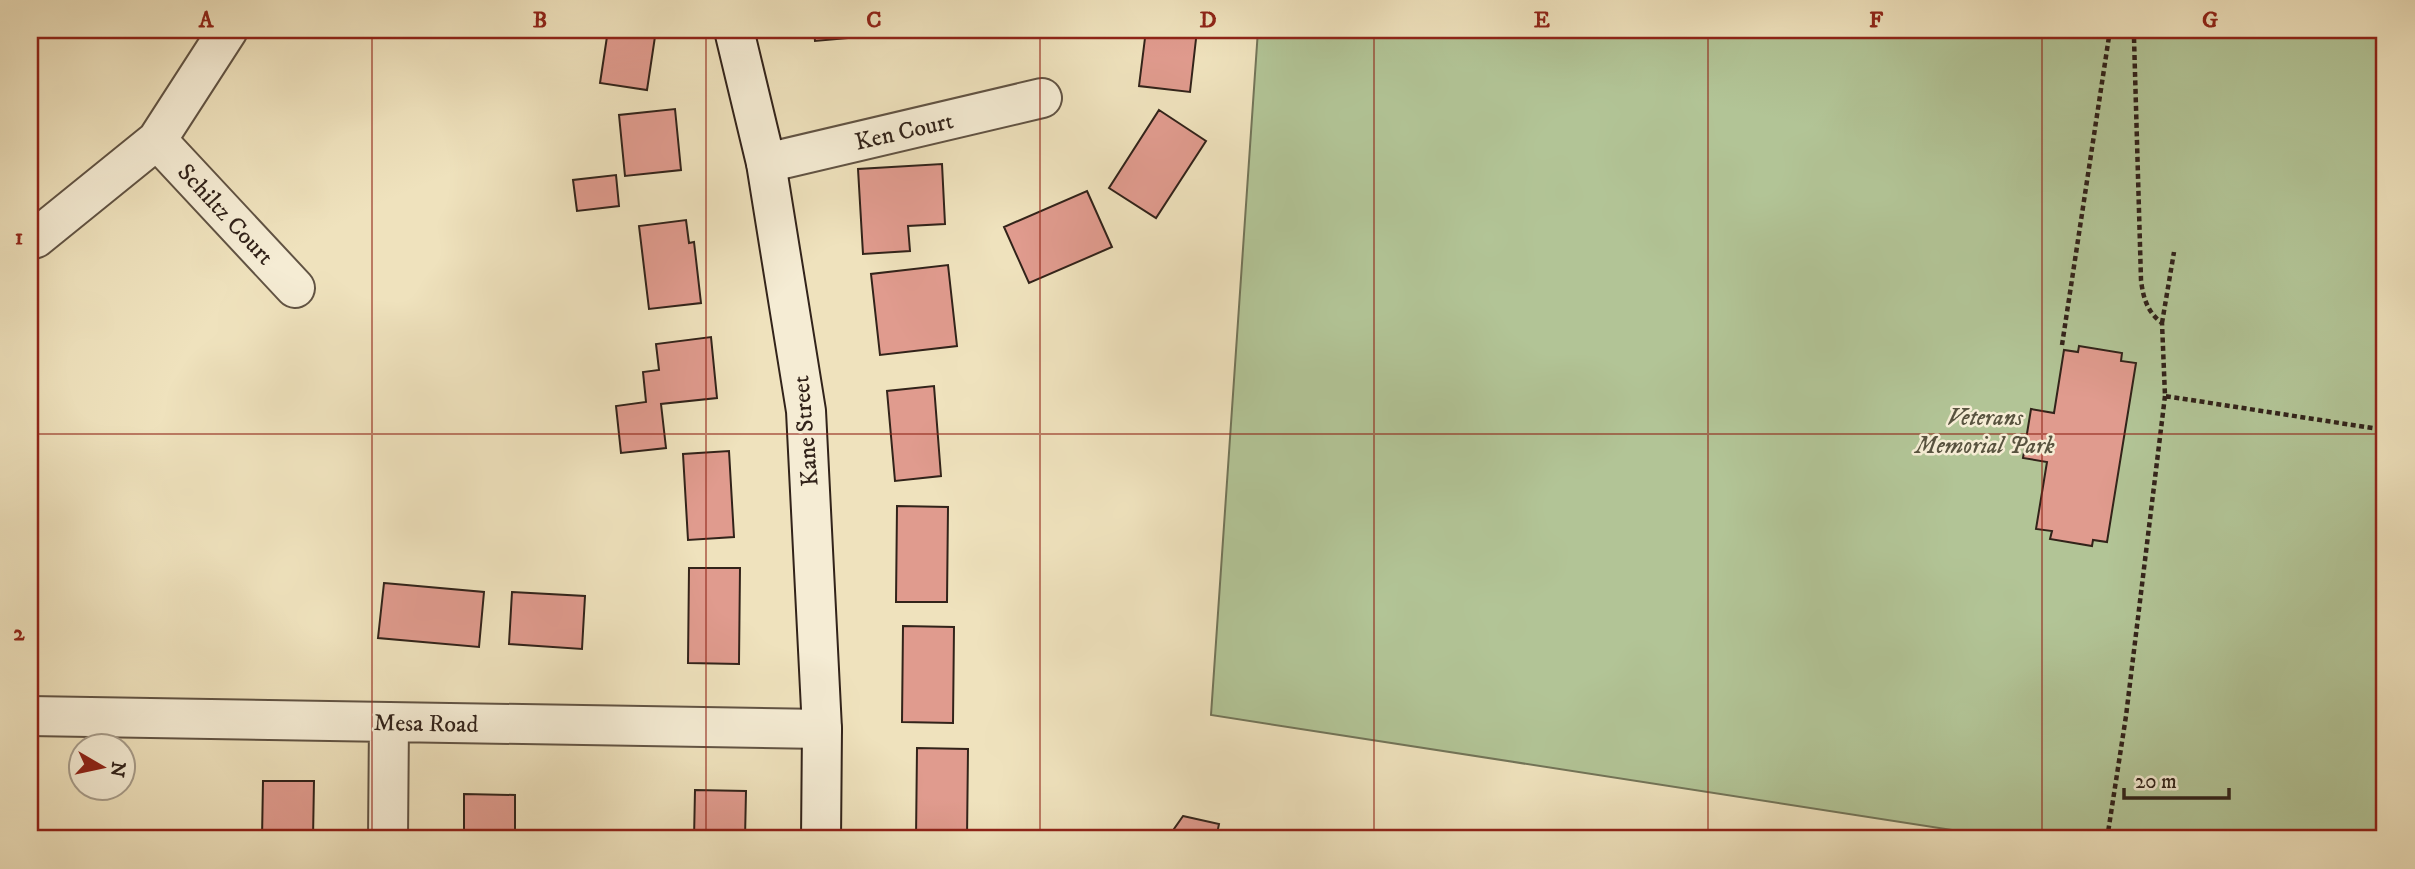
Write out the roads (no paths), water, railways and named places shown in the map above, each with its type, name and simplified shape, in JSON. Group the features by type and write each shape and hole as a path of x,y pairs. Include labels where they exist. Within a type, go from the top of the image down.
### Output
{"street":[{"path":"30,240 157,139 228,30"},
{"name":"Kane Street","path":"734,30 766,163 806,411 822,729 821,839"},
{"name":"Ken Court","path":"766,163 1042,98"},
{"name":"Schiltz Court","path":"157,139 295,288"},
{"name":"Mesa Road","path":"30,716 822,729"},
{"path":"388,839 389,722"}],"park label":[{"name":"Veterans Memorial Park","path":"1985,431"}]}
